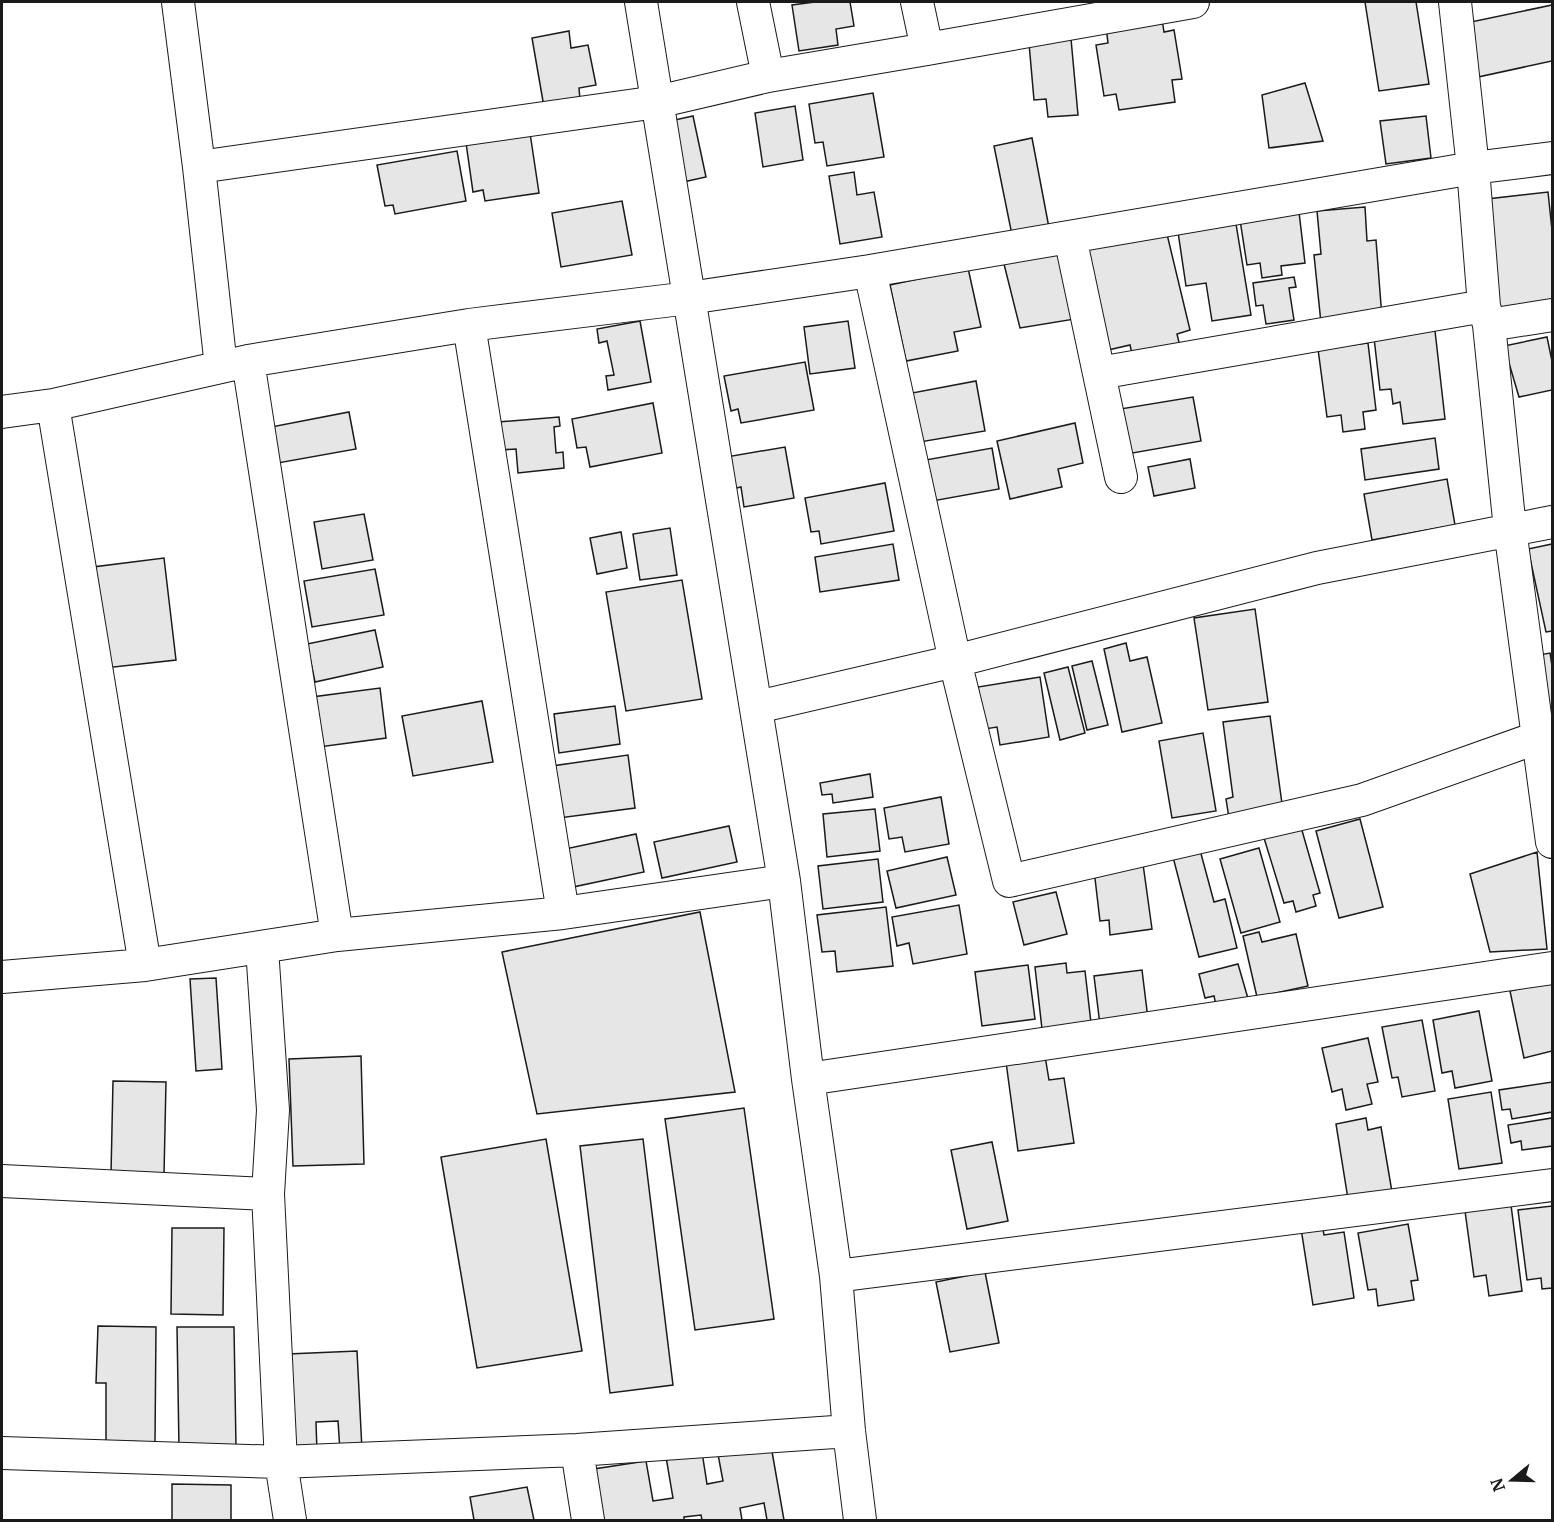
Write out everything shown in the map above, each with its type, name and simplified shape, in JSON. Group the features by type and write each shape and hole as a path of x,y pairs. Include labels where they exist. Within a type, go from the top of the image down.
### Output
{"street":[{"path":"178,2 199,166 337,935"},
{"path":"641,2 784,881 808,1079 836,1275 849,1431 860,1521"},
{"path":"753,2 768,76"},
{"path":"917,2 927,49"},
{"path":"199,166 657,102 768,76 1193,2"},
{"path":"1455,2 1510,529 1546,735 1552,842"},
{"path":"2,412 53,405 235,364 469,325 689,298 870,271 1473,168 1552,158"},
{"path":"1070,237 1121,477"},
{"path":"870,271 956,661 1009,881 1362,800 1546,735"},
{"path":"1099,373 1487,315 1552,315"},
{"path":"469,325 562,913"},
{"path":"53,405 145,965"},
{"path":"757,707 956,661 1317,568 1552,522"},
{"path":"2,977 145,965 337,935 562,913 784,881"},
{"path":"262,948 273,1110 268,1194 281,1462 290,1521"},
{"path":"808,1079 1552,968"},
{"path":"2,1181 268,1194"},
{"path":"836,1275 1552,1185"},
{"path":"2,1453 281,1462 577,1450 849,1431"},
{"path":"577,1450 588,1521"}],"building":[{"path":"815,2 850,2 854,26 836,29 838,45 799,51 792,5"},
{"path":"1365,2 1416,2 1429,84 1379,91"},
{"path":"1552,5 1552,61 1478,77 1466,23"},
{"path":"1162,19 1164,32 1174,30 1182,79 1172,80 1175,102 1119,110 1116,94 1104,96 1096,45 1108,43 1106,27"},
{"path":"1070,28 1078,115 1048,117 1046,99 1034,100 1028,32"},
{"path":"569,31 571,48 588,45 596,85 579,88 580,100 544,107 532,38"},
{"path":"1305,83 1323,141 1269,148 1262,95"},
{"path":"873,93 884,157 827,166 823,142 815,143 809,104"},
{"path":"795,106 803,160 763,167 755,113"},
{"path":"693,116 706,177 683,182 670,121"},
{"path":"1426,116 1431,158 1386,164 1380,121"},
{"path":"530,133 539,193 485,201 483,190 473,192 466,143"},
{"path":"1032,138 1050,233 1013,240 994,146"},
{"path":"457,151 466,201 395,214 393,205 385,206 377,165"},
{"path":"854,172 857,195 874,192 882,237 840,244 829,176"},
{"path":"1548,192 1552,230 1552,309 1499,315 1487,199"},
{"path":"622,201 632,255 561,267 552,213"},
{"path":"1365,207 1367,241 1376,240 1382,318 1321,323 1314,255 1321,254 1317,211"},
{"path":"1299,212 1305,263 1281,266 1282,275 1262,278 1260,263 1247,265 1240,220"},
{"path":"1236,224 1251,315 1212,321 1206,283 1186,286 1178,232"},
{"path":"1166,230 1190,330 1177,334 1181,351 1134,362 1130,345 1108,350 1084,250"},
{"path":"1060,251 1075,319 1020,328 1003,260"},
{"path":"968,268 981,327 954,332 958,351 906,361 890,285"},
{"path":"1294,277 1296,287 1289,288 1294,320 1266,324 1263,305 1256,306 1253,283"},
{"path":"640,321 651,382 608,390 606,376 614,375 607,341 599,343 597,329"},
{"path":"848,321 855,368 810,374 804,327"},
{"path":"1434,322 1445,419 1403,424 1400,402 1393,404 1391,389 1380,390 1373,329"},
{"path":"1547,337 1552,361 1552,390 1519,397 1504,346"},
{"path":"1368,343 1376,410 1363,412 1365,429 1343,432 1341,415 1327,417 1318,349"},
{"path":"805,362 814,410 741,423 738,409 731,411 724,376"},
{"path":"976,381 985,431 920,442 912,393"},
{"path":"1193,397 1201,441 1127,454 1120,409"},
{"path":"653,403 662,453 590,467 586,447 577,448 572,419"},
{"path":"349,412 356,449 278,463 271,427"},
{"path":"559,417 560,426 554,427 556,453 563,452 564,468 518,473 516,449 500,450 498,422"},
{"path":"1075,423 1083,463 1058,469 1062,487 1010,499 997,441"},
{"path":"1435,438 1439,469 1365,480 1361,449"},
{"path":"785,447 794,498 744,507 741,487 732,489 726,457"},
{"path":"992,448 999,489 927,502 920,461"},
{"path":"1190,459 1195,488 1154,496 1148,467"},
{"path":"1447,479 1455,525 1372,540 1364,494"},
{"path":"885,483 894,531 821,544 819,531 811,532 805,498"},
{"path":"364,514 373,560 322,569 314,522"},
{"path":"670,528 677,575 640,580 633,534"},
{"path":"621,532 627,568 597,574 590,538"},
{"path":"893,544 899,580 820,592 815,557"},
{"path":"1552,544 1552,631 1546,632 1528,549"},
{"path":"164,558 176,660 105,668 93,567"},
{"path":"375,569 384,615 312,627 304,581"},
{"path":"682,580 702,699 626,711 606,592"},
{"path":"1255,609 1268,702 1208,710 1194,618"},
{"path":"375,630 383,667 315,682 307,644"},
{"path":"1126,643 1130,661 1147,657 1162,723 1122,732 1104,649"},
{"path":"1550,653 1552,666 1552,730 1533,656"},
{"path":"1092,661 1108,725 1087,730 1072,666"},
{"path":"1068,667 1085,733 1060,740 1044,673"},
{"path":"1040,677 1049,737 1000,745 997,727 985,729 978,687"},
{"path":"380,688 386,738 319,747 312,697"},
{"path":"482,701 493,762 413,776 402,716"},
{"path":"615,706 620,744 559,753 554,714"},
{"path":"1270,716 1283,811 1229,818 1226,799 1233,797 1223,722"},
{"path":"1203,733 1216,811 1172,818 1159,741"},
{"path":"628,755 635,808 559,818 552,766"},
{"path":"870,774 873,797 833,803 832,794 822,795 820,783"},
{"path":"941,797 949,844 905,852 902,837 889,839 884,808"},
{"path":"875,809 880,851 827,857 823,814"},
{"path":"1360,819 1383,907 1339,918 1316,831"},
{"path":"729,826 737,862 662,878 654,842"},
{"path":"1301,827 1320,893 1313,895 1316,906 1296,912 1293,901 1284,903 1264,838"},
{"path":"636,834 644,872 573,887 565,849"},
{"path":"1259,848 1280,922 1241,933 1220,859"},
{"path":"1200,850 1214,902 1225,899 1237,948 1199,957 1173,857"},
{"path":"1537,852 1547,949 1490,952 1470,874"},
{"path":"947,857 956,895 896,908 887,871"},
{"path":"878,859 883,902 823,909 818,866"},
{"path":"1143,864 1152,929 1110,935 1109,920 1100,921 1094,870"},
{"path":"1056,892 1067,934 1024,945 1013,902"},
{"path":"959,905 967,954 913,964 909,943 897,946 892,917"},
{"path":"886,907 893,966 837,972 835,951 822,952 817,915"},
{"path":"700,912 735,1092 537,1114 502,952"},
{"path":"1259,932 1262,942 1296,934 1308,986 1257,997 1243,936"},
{"path":"1066,963 1067,973 1085,971 1091,1023 1042,1029 1035,967"},
{"path":"1238,964 1249,1002 1217,1010 1214,996 1205,998 1199,974"},
{"path":"1028,965 1035,1019 982,1026 975,972"},
{"path":"1142,970 1148,1019 1100,1025 1094,976"},
{"path":"216,978 222,1069 196,1071 190,979"},
{"path":"1552,981 1552,1051 1524,1058 1510,991"},
{"path":"1479,1011 1492,1081 1455,1088 1452,1071 1442,1073 1433,1020"},
{"path":"1422,1020 1435,1091 1402,1097 1398,1077 1392,1078 1382,1027"},
{"path":"1368,1038 1378,1082 1367,1084 1372,1104 1346,1110 1342,1089 1332,1092 1322,1048"},
{"path":"361,1056 364,1164 293,1166 289,1059"},
{"path":"1045,1056 1049,1080 1064,1078 1074,1143 1018,1151 1006,1062"},
{"path":"113,1081 166,1082 164,1175 111,1174"},
{"path":"1552,1082 1552,1112 1512,1119 1510,1109 1502,1110 1499,1090"},
{"path":"1491,1092 1502,1163 1459,1169 1448,1099"},
{"path":"744,1108 774,1319 695,1330 665,1119"},
{"path":"1366,1118 1368,1130 1381,1127 1392,1192 1348,1199 1336,1124"},
{"path":"1552,1118 1552,1146 1522,1150 1521,1141 1511,1143 1508,1125"},
{"path":"546,1139 582,1351 477,1368 441,1157"},
{"path":"643,1139 673,1385 610,1393 580,1146"},
{"path":"992,1142 1008,1221 967,1229 951,1150"},
{"path":"1511,1205 1522,1291 1489,1296 1486,1275 1474,1277 1465,1211"},
{"path":"1552,1206 1552,1288 1542,1289 1541,1278 1527,1280 1518,1210"},
{"path":"1321,1218 1324,1235 1344,1232 1354,1298 1313,1305 1300,1222"},
{"path":"1408,1224 1418,1280 1411,1281 1414,1300 1378,1306 1376,1289 1368,1290 1358,1233"},
{"path":"172,1228 224,1228 223,1315 171,1314"},
{"path":"985,1272 999,1343 950,1352 936,1282"},
{"path":"98,1326 156,1327 155,1442 106,1441 106,1383 96,1383"},
{"path":"177,1327 234,1327 236,1447 179,1448"},
{"path":"357,1351 362,1450 340,1451 338,1421 316,1422 317,1452 292,1454 288,1354"},
{"path":"770,1440 784,1520 767,1520 764,1503 740,1508 742,1520 702,1520 701,1515 684,1517 684,1520 602,1520 594,1469 646,1461 653,1501 673,1498 666,1457 702,1452 707,1484 723,1481 717,1449"},
{"path":"172,1484 231,1485 231,1520 172,1520"},
{"path":"527,1487 534,1520 474,1520 470,1497"}]}
